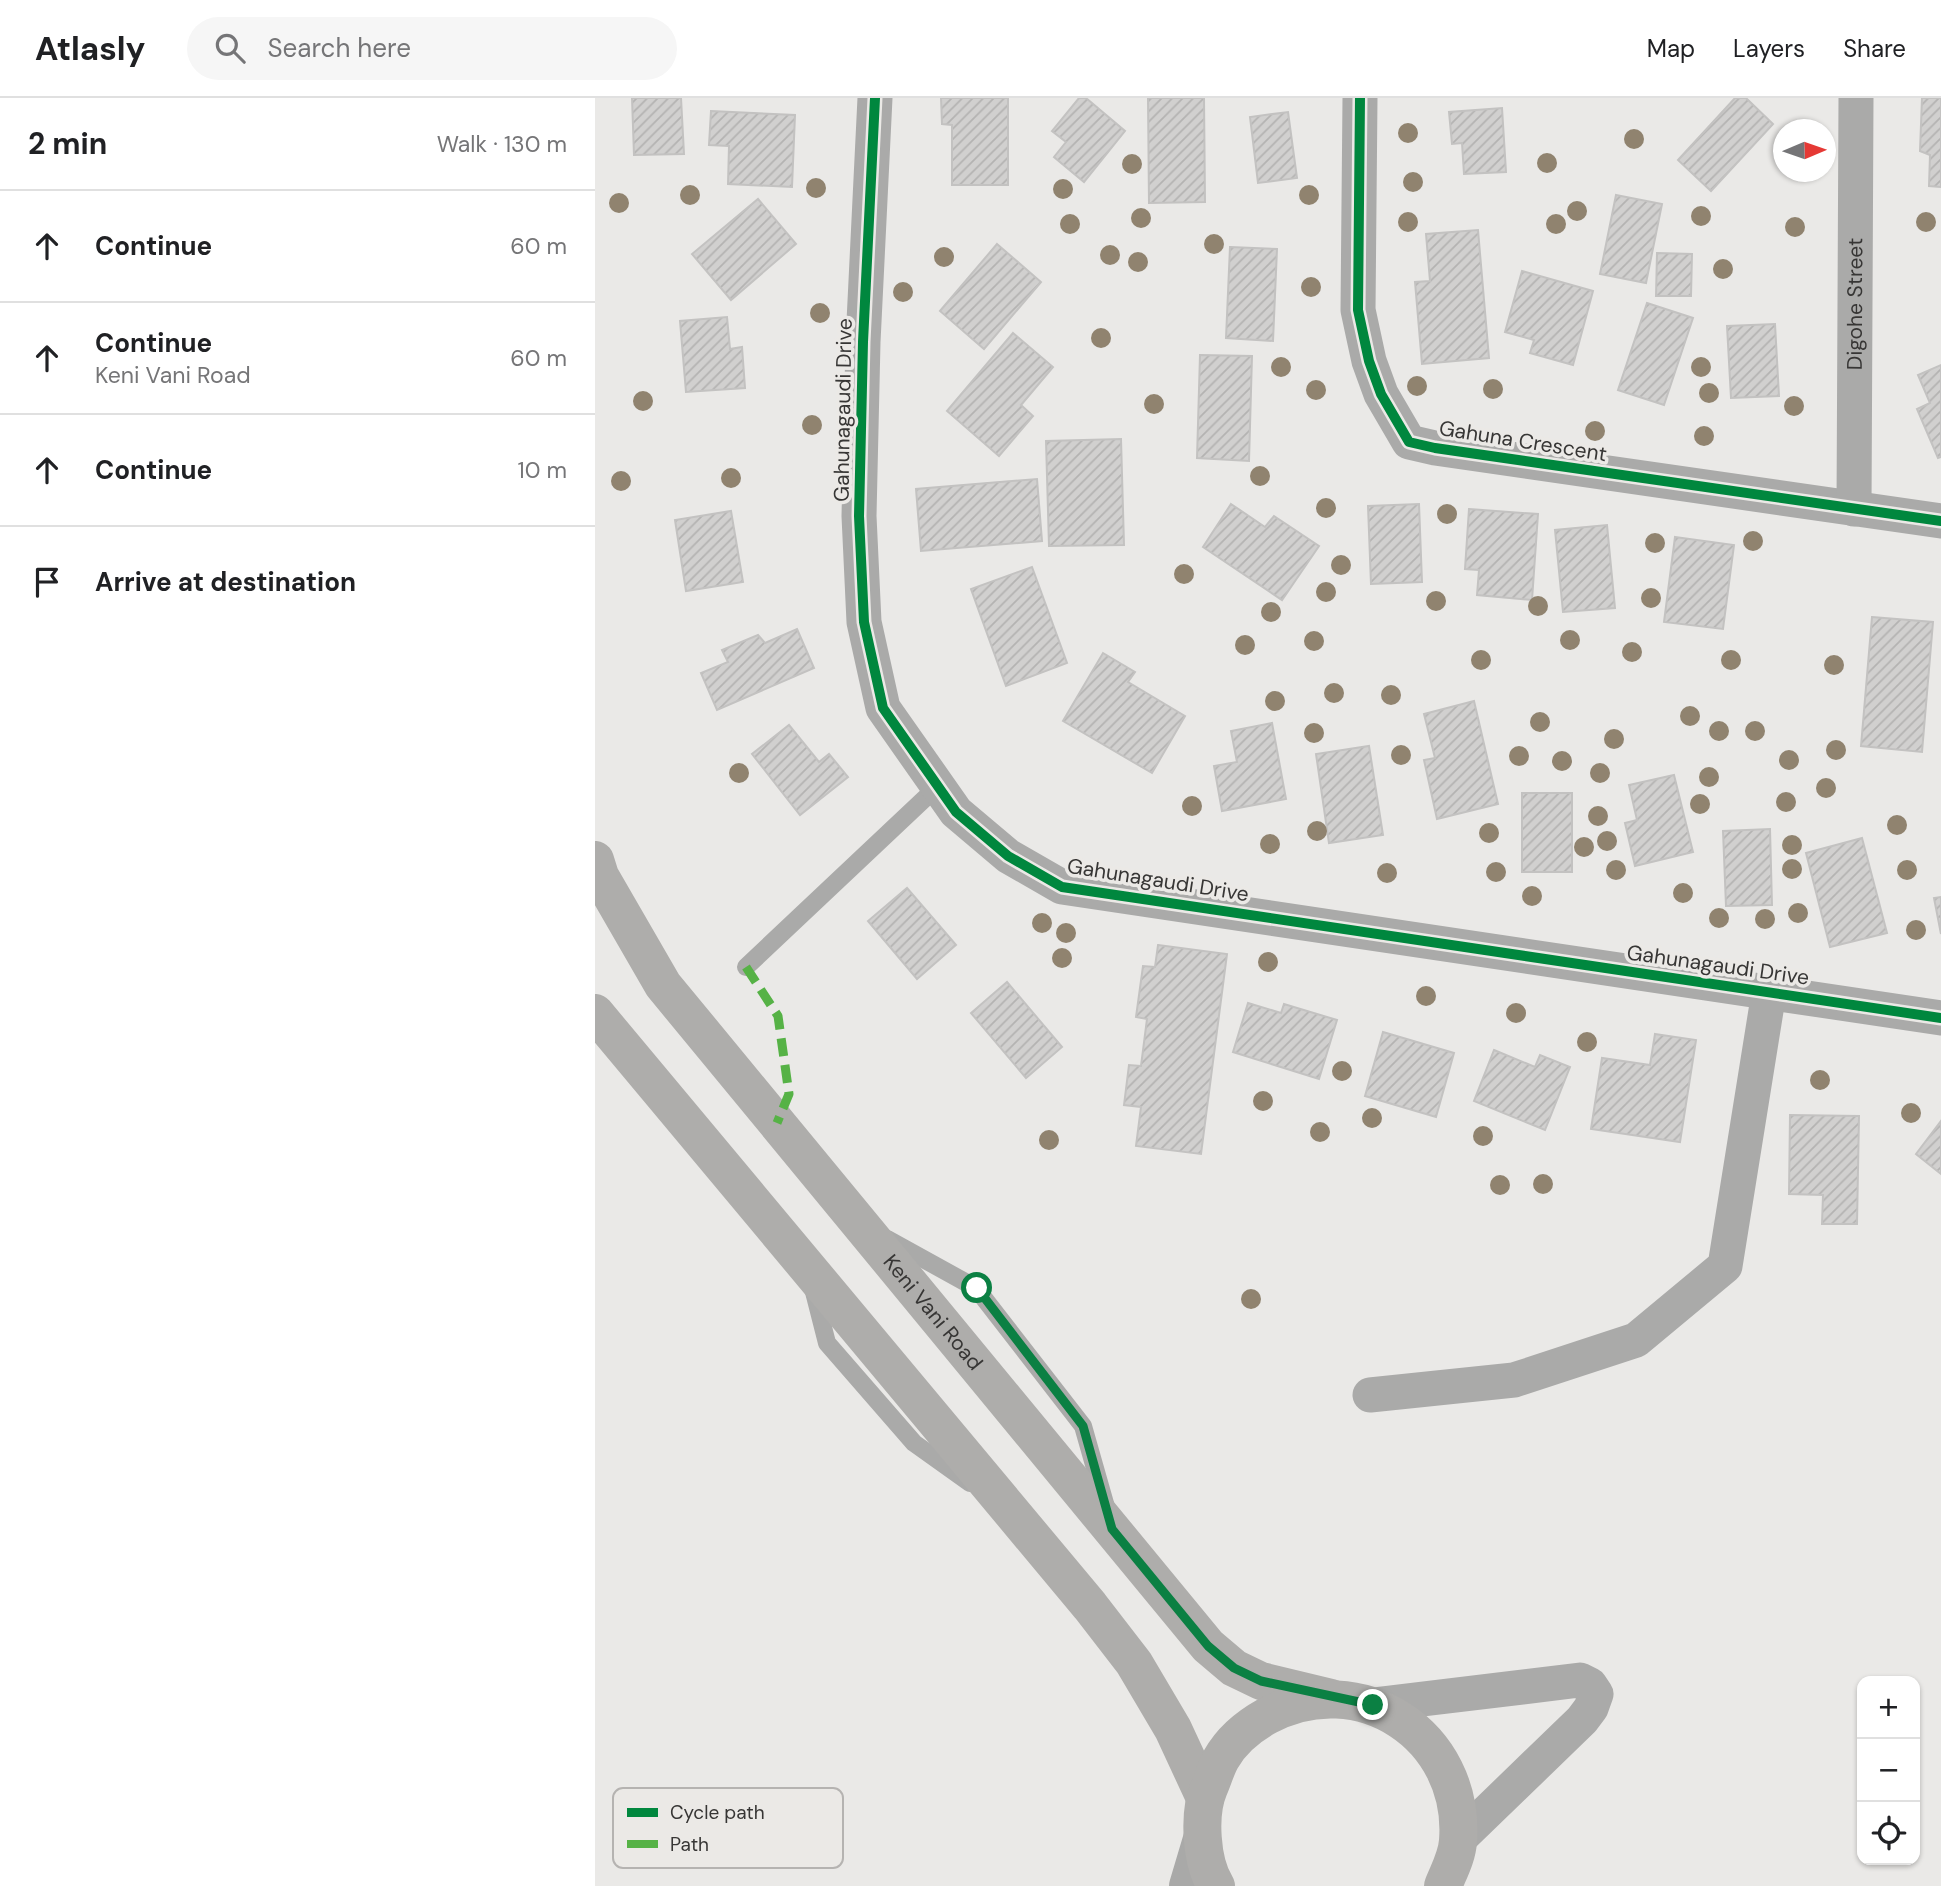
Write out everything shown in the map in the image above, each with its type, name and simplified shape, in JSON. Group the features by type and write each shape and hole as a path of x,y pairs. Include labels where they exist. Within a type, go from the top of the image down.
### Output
{"main road":[{"name":"Keni Vani Road","path":"595,860 600,876 663,985 1208,1646 1234,1668 1261,1681 1331,1698"},
{"path":"595,1013 1134,1663 1173,1729 1205,1798"},
{"path":"1188,1886 1202,1839 1205,1798 1221,1758 1250,1726 1288,1705 1331,1698 1373,1705 1403,1721 1429,1744 1447,1773 1457,1806 1456,1868"},
{"path":"1202,1839 1212,1880 1216,1886"}],"street":[{"name":"Gahunagaudi Drive","path":"875,98 863,355 859,516 864,622 883,708 956,812 1008,856 1062,887 1941,1018"},
{"name":"Gahuna Crescent","path":"1360,98 1358,310 1369,361 1381,394 1409,442 1435,449 1941,521"},
{"name":"Digohe Street","path":"1854,509 1856,98"},
{"path":"1370,1395 1514,1380 1636,1340 1725,1266 1769,992"},
{"path":"1373,1705 1580,1679 1591,1685 1596,1693 1591,1708 1582,1720 1456,1868"}],"lane":[{"path":"746,967 937,786"}],"building":[{"path":"632,98 681,98 684,154 634,155"},
{"path":"941,98 1008,98 1008,185 952,185 952,125 942,124"},
{"path":"1079,98 1086,98 1125,131 1084,182 1054,157 1066,142 1052,131"},
{"path":"1148,98 1204,98 1205,202 1149,203"},
{"path":"1735,98 1746,98 1773,124 1711,191 1678,160"},
{"path":"1922,98 1941,98 1941,187 1929,186 1930,155 1920,151"},
{"path":"1502,108 1506,172 1464,174 1462,143 1452,144 1449,112"},
{"path":"711,111 795,115 792,187 728,184 729,146 709,145"},
{"path":"1288,112 1297,178 1258,183 1250,117"},
{"path":"1616,195 1662,204 1646,283 1600,274"},
{"path":"758,199 796,244 731,300 692,254"},
{"path":"1478,230 1489,358 1422,364 1415,282 1430,281 1426,234"},
{"path":"997,244 1041,282 984,349 940,311"},
{"path":"1230,247 1277,249 1273,341 1226,338"},
{"path":"1657,253 1692,254 1691,296 1656,296"},
{"path":"1522,271 1593,291 1573,365 1530,353 1534,340 1505,332"},
{"path":"1647,303 1693,318 1664,405 1618,390"},
{"path":"727,317 730,349 742,347 745,388 686,392 680,321"},
{"path":"1775,324 1779,396 1731,398 1727,326"},
{"path":"1013,333 1053,367 1021,405 1033,416 999,456 947,411"},
{"path":"1200,355 1252,356 1249,461 1197,458"},
{"path":"1941,365 1941,457 1938,458 1917,409 1930,403 1918,375"},
{"path":"1121,439 1124,545 1049,546 1046,441"},
{"path":"1037,479 1042,541 921,551 916,489"},
{"path":"1231,504 1265,527 1274,516 1319,546 1282,600 1203,547"},
{"path":"1419,504 1422,582 1371,584 1368,506"},
{"path":"1469,509 1538,514 1532,600 1477,595 1479,570 1465,569"},
{"path":"731,511 743,582 686,591 675,520"},
{"path":"1607,525 1615,608 1563,612 1555,530"},
{"path":"1675,537 1734,545 1723,629 1664,622"},
{"path":"1032,567 1067,663 1006,686 971,589"},
{"path":"1872,617 1933,622 1922,752 1861,746"},
{"path":"797,629 814,668 717,710 701,673 728,662 722,650 758,635 765,643"},
{"path":"1103,653 1135,672 1128,682 1185,716 1152,773 1063,721"},
{"path":"1474,701 1498,804 1437,819 1424,760 1435,758 1424,714"},
{"path":"1272,723 1286,799 1222,811 1214,766 1237,762 1231,731"},
{"path":"789,725 819,762 829,754 848,777 800,815 752,754"},
{"path":"1369,746 1383,835 1329,843 1316,754"},
{"path":"1674,775 1693,852 1635,866 1625,823 1637,820 1629,785"},
{"path":"1522,793 1572,793 1572,872 1522,872"},
{"path":"1770,829 1772,905 1726,906 1723,831"},
{"path":"1862,838 1887,933 1830,947 1806,853"},
{"path":"907,888 956,945 917,979 868,921"},
{"path":"1941,897 1941,934 1934,898"},
{"path":"1158,945 1227,954 1201,1154 1136,1146 1141,1107 1124,1105 1129,1065 1141,1066 1147,1019 1136,1017 1143,966 1155,967"},
{"path":"1007,982 1062,1047 1026,1078 971,1013"},
{"path":"1248,1003 1281,1013 1284,1004 1337,1020 1319,1079 1233,1052"},
{"path":"1383,1032 1454,1053 1436,1117 1365,1096"},
{"path":"1655,1034 1696,1040 1680,1142 1591,1129 1602,1058 1650,1065"},
{"path":"1494,1050 1535,1067 1540,1055 1570,1067 1545,1130 1474,1101"},
{"path":"1790,1115 1859,1116 1857,1224 1822,1224 1823,1195 1789,1194"},
{"path":"1941,1121 1941,1174 1916,1154"}],"marked path":[{"path":"746,967 778,1016 789,1094 777,1123"}],"cycle path":[{"path":"875,98 863,342 859,516 864,622 883,708 956,812 1008,856 1062,887 1941,1018"},
{"path":"1360,98 1358,310 1369,361 1381,394 1409,442 1435,448 1941,521"}],"route":[{"path":"977,1288 1083,1426 1112,1529 1208,1646 1234,1668 1261,1681 1373,1705"}]}
